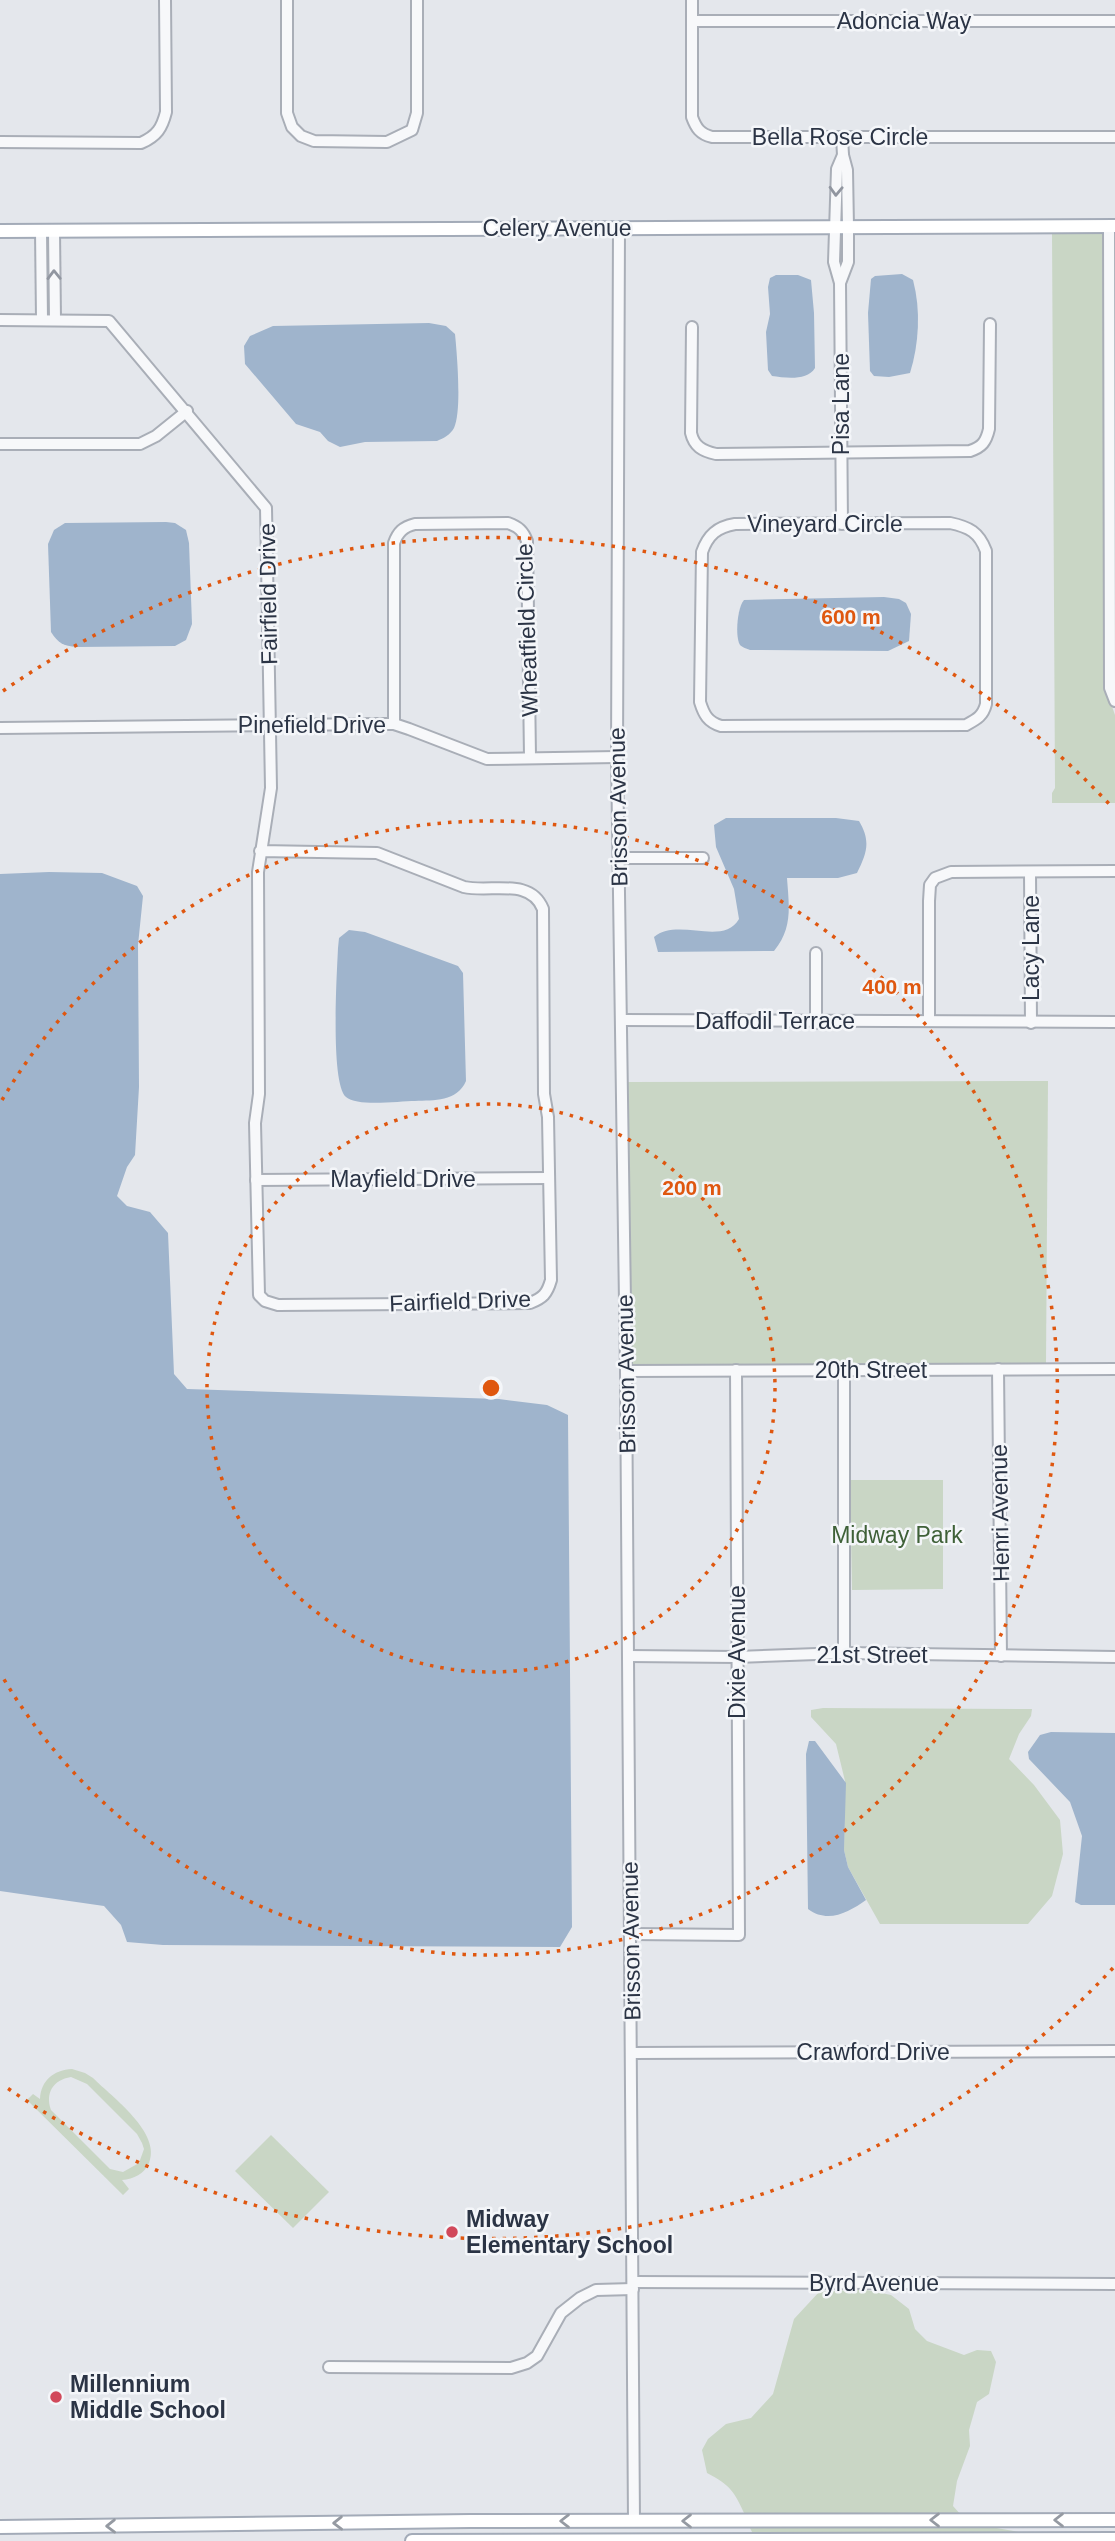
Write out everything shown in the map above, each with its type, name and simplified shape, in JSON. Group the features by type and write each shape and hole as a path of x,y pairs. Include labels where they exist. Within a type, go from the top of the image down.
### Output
{"main road":[{"name":"Celery Avenue","path":"0,232 1112,226"},
{"path":"0,2527 1115,2520"},
{"path":"412,2541 1115,2539"}],"street":[{"path":"0,142 141,143 153,138 163,127 166,112 165,0"},
{"path":"287,0 287,113 292,127 301,136 314,141 387,142 412,130 417,113 417,0"},
{"name":"Bella Rose Circle","path":"692,0 692,117 695,127 703,135 1115,137"},
{"name":"Adoncia Way","path":"692,22 1115,21"},
{"name":"Pisa Lane","path":"842,137 843,155 837,169 841,227 834,262 841,283 842,524"},
{"path":"1112,226 1110,688 1115,701"},
{"name":"Brisson Avenue","path":"619,228 617,757 626,1371 634,2521"},
{"path":"0,320 42,319 48,231"},
{"path":"48,231 55,319"},
{"name":"Fairfield Drive","path":"42,319 109,321 266,508 270,801 260,851 259,1094 256,1123 259,1295 265,1301 278,1305 530,1303 542,1298 548,1292 551,1280 548,1117 544,1094 543,909 539,899 531,891 521,889 476,890 464,887 377,853 260,851"},
{"path":"692,327 691,433 693,442 704,452 841,453 970,451 981,447 989,429 990,324"},
{"path":"0,444 140,444 156,436 187,411"},
{"name":"Wheatfield Circle","path":"394,724 394,543 398,533 406,526 415,524 508,523 524,532 527,541 530,757"},
{"name":"Vineyard Circle","path":"950,523 976,532 986,551 984,713 967,725 721,726 711,723 703,713 700,702 702,552 706,541 721,527 735,524 842,524 950,523"},
{"name":"Pinefield Drive","path":"0,727 394,724 477,757 500,760 530,757 617,757"},
{"path":"619,858 703,858"},
{"path":"929,1021 929,901 930,885 935,878 951,872 1115,871"},
{"name":"Lacy Lane","path":"1030,872 1031,1023"},
{"path":"816,953 816,1023"},
{"name":"Daffodil Terrace","path":"622,1020 816,1023 1115,1022"},
{"name":"Mayfield Drive","path":"256,1180 550,1178"},
{"name":"Henri Avenue","path":"998,1369 1001,1656"},
{"name":"20th Street","path":"626,1371 1115,1369"},
{"name":"Dixie Avenue","path":"631,1934 739,1934 736,1370"},
{"path":"844,1370 845,1653"},
{"name":"21st Street","path":"628,1656 737,1657 845,1653 1115,1657"},
{"name":"Crawford Drive","path":"632,2053 1115,2051"},
{"name":"Byrd Avenue","path":"328,2367 511,2368 527,2363 537,2356 561,2314 580,2298 596,2290 633,2286 1115,2284"}],"green space":[{"path":"1052,232 1104,232 1105,687 1115,715 1115,803 1052,803 1055,788"},
{"path":"1048,1081 1046,1364 631,1366 628,1082"},
{"name":"Midway Park","path":"850,1480 943,1480 943,1589 852,1590"},
{"path":"1032,1709 1009,1759 1034,1785 1060,1820 1063,1854 1052,1896 1028,1924 880,1924 848,1867 844,1850 845,1781 836,1744 811,1717 811,1710"},
{"path":"72,2069 93,2078 133,2116 148,2140 151,2152 149,2163 138,2175 122,2180 129,2189 123,2195 27,2100 33,2094 40,2099 46,2081","holes":["71,2077 87,2084 137,2134 142,2143 144,2149 139,2163 123,2172 110,2169 51,2110 50,2093 59,2081"]},
{"path":"271,2135 329,2192 293,2228 235,2171"},
{"path":"862,2289 891,2295 909,2309 915,2329 927,2341 964,2355 977,2350 991,2351 996,2362 989,2394 977,2402 969,2430 970,2446 957,2481 953,2506 961,2515 745,2515 730,2490 707,2473 702,2450 708,2439 726,2424 751,2418 773,2394 794,2319 819,2292"},
{"path":"749,2526 985,2526 1031,2534 753,2534"}],"water":[{"path":"902,274 913,280 918,315 917,339 910,373 889,377 874,376 870,371 868,313 871,279 875,276"},
{"path":"776,275 798,275 811,280 815,368 802,377 772,376 768,370 768,287 770,278"},
{"path":"429,323 446,326 455,334 457,355 456,420 451,433 437,441 365,442 340,447 328,441 320,432 296,424 245,364 244,346 250,336 273,326"},
{"path":"65,523 175,523 186,530 189,543 192,624 186,640 175,646 77,647 64,645 59,641 51,632 48,544 54,530"},
{"path":"884,597 906,603 911,614 909,641 888,651 750,650 741,646 738,641 738,616 744,600"},
{"path":"726,818 836,818 859,821 865,835 865,853 857,873 838,878 787,878 787,925 774,951 658,952 654,937 664,932 722,931 732,927 739,919 734,889 716,847 714,825"},
{"path":"102,873 137,886 143,896 138,945 139,1087 135,1155 127,1167 117,1196 127,1206 150,1212 168,1233 174,1374 187,1389 499,1399 547,1405 568,1415 572,1927 560,1947 163,1945 127,1942 121,1925 104,1906 0,1891 0,874"},
{"path":"349,930 365,932 458,966 463,973 466,1081 457,1093 437,1100 368,1103 346,1097 341,1088 338,1071 336,1002 339,938"},
{"path":"1051,1732 1115,1733 1115,1905 1081,1905 1075,1902 1082,1836 1070,1802 1029,1759 1028,1752 1040,1735"},
{"path":"809,1741 815,1741 846,1783 844,1850 848,1867 866,1900 838,1915 823,1916 808,1909 806,1754"}],"place":[{"name":"Midway Elementary School","path":"452,2232"},
{"name":"Millennium Middle School","path":"56,2397"}]}
